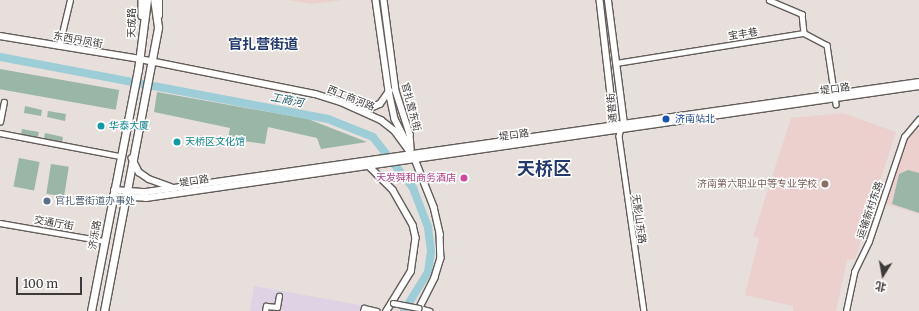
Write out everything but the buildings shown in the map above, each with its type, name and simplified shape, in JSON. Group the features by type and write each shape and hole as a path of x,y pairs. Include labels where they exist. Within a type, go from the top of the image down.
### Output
{"highway":[{"name":"天成路","path":"134,92 142,46 147,0"},
{"path":"104,311 158,27 154,0"},
{"name":"济泺路","path":"91,311 120,156 134,92"}],"main road":[{"name":"天成路","path":"142,0 142,46"},
{"path":"158,27 159,0"},
{"name":"官扎营东街","path":"376,0 389,91 395,119 410,150"},
{"name":"官扎营东街","path":"384,0 396,91 410,134 410,150"},
{"name":"通普街","path":"600,0 615,125"},
{"name":"通普街","path":"608,0 622,127"},
{"name":"东西丹凤街","path":"0,36 152,62"},
{"name":"西工商河路","path":"152,62 314,94 363,111 395,131 410,150 416,161 434,207 442,245 435,278 418,310"},
{"name":"堤口路","path":"113,193 146,198 368,165 406,160 416,161 622,127 835,96 919,82"},
{"name":"堤口路","path":"835,96 919,86"},
{"name":"官扎营东街","path":"363,111 380,104 389,91"},
{"name":"堤口路","path":"125,195 403,154 410,150 615,125 622,127"},
{"path":"132,158 138,172 149,179 177,188"},
{"path":"363,160 393,190 413,225 416,238 411,272 387,311"}],"street":[{"path":"58,46 69,0"},
{"path":"769,0 802,14 804,33 827,45 835,96"},
{"name":"宝丰巷","path":"616,63 804,33"},
{"path":"0,122 4,102"},
{"name":"运输新村东路","path":"846,311 854,272 869,241 904,137 919,119"},
{"name":"无影山东路","path":"622,127 619,136 644,311"},
{"path":"0,133 120,156"},
{"name":"交通厅街","path":"0,223 104,241"},
{"path":"265,311 266,306 277,307 279,296"},
{"path":"393,303 418,310 430,311"},
{"path":"363,311 364,308 376,311"}],"shaded area":[{"path":"288,0 343,0 312,4"},
{"name":"济南第六职业中等专业学校","path":"843,113 896,132 855,259 847,260 836,311 793,311 793,306 745,295 759,238 753,236 791,118"},
{"path":"919,124 919,214 885,204 906,138"},
{"path":"254,286 382,309 380,311 250,311"}],"green space":[{"path":"0,69 119,90 116,110 0,89"},
{"path":"157,92 308,119 367,142 321,149 317,138 268,127 265,144 228,139 230,128 154,112"},
{"path":"25,106 42,110 41,116 24,113"},
{"path":"48,111 66,114 65,121 47,117"},
{"path":"22,129 39,132 38,138 21,135"},
{"path":"45,133 63,137 62,143 44,140"},
{"path":"19,158 40,162 34,190 13,186"},
{"path":"51,164 69,167 64,196 46,194"},
{"path":"908,170 919,173 919,213 892,204 899,174"}],"waterway":[{"name":"工商河","path":"0,57 328,119 373,137 413,188 428,227 431,251 428,272 404,311"},
{"path":"909,128 919,115"}],"place":[{"name":"济南站北","path":"666,119"},
{"name":"华泰大厦","path":"101,126"},
{"name":"天桥区文化馆","path":"177,142"},
{"name":"天发舜和商务酒店","path":"464,178"},
{"name":"济南第六职业中等专业学校","path":"825,184"},
{"name":"官扎营街道办事处","path":"47,201"}],"district":[{"name":"官扎营街道","path":"263,44"},
{"name":"天桥区","path":"544,169"}]}
